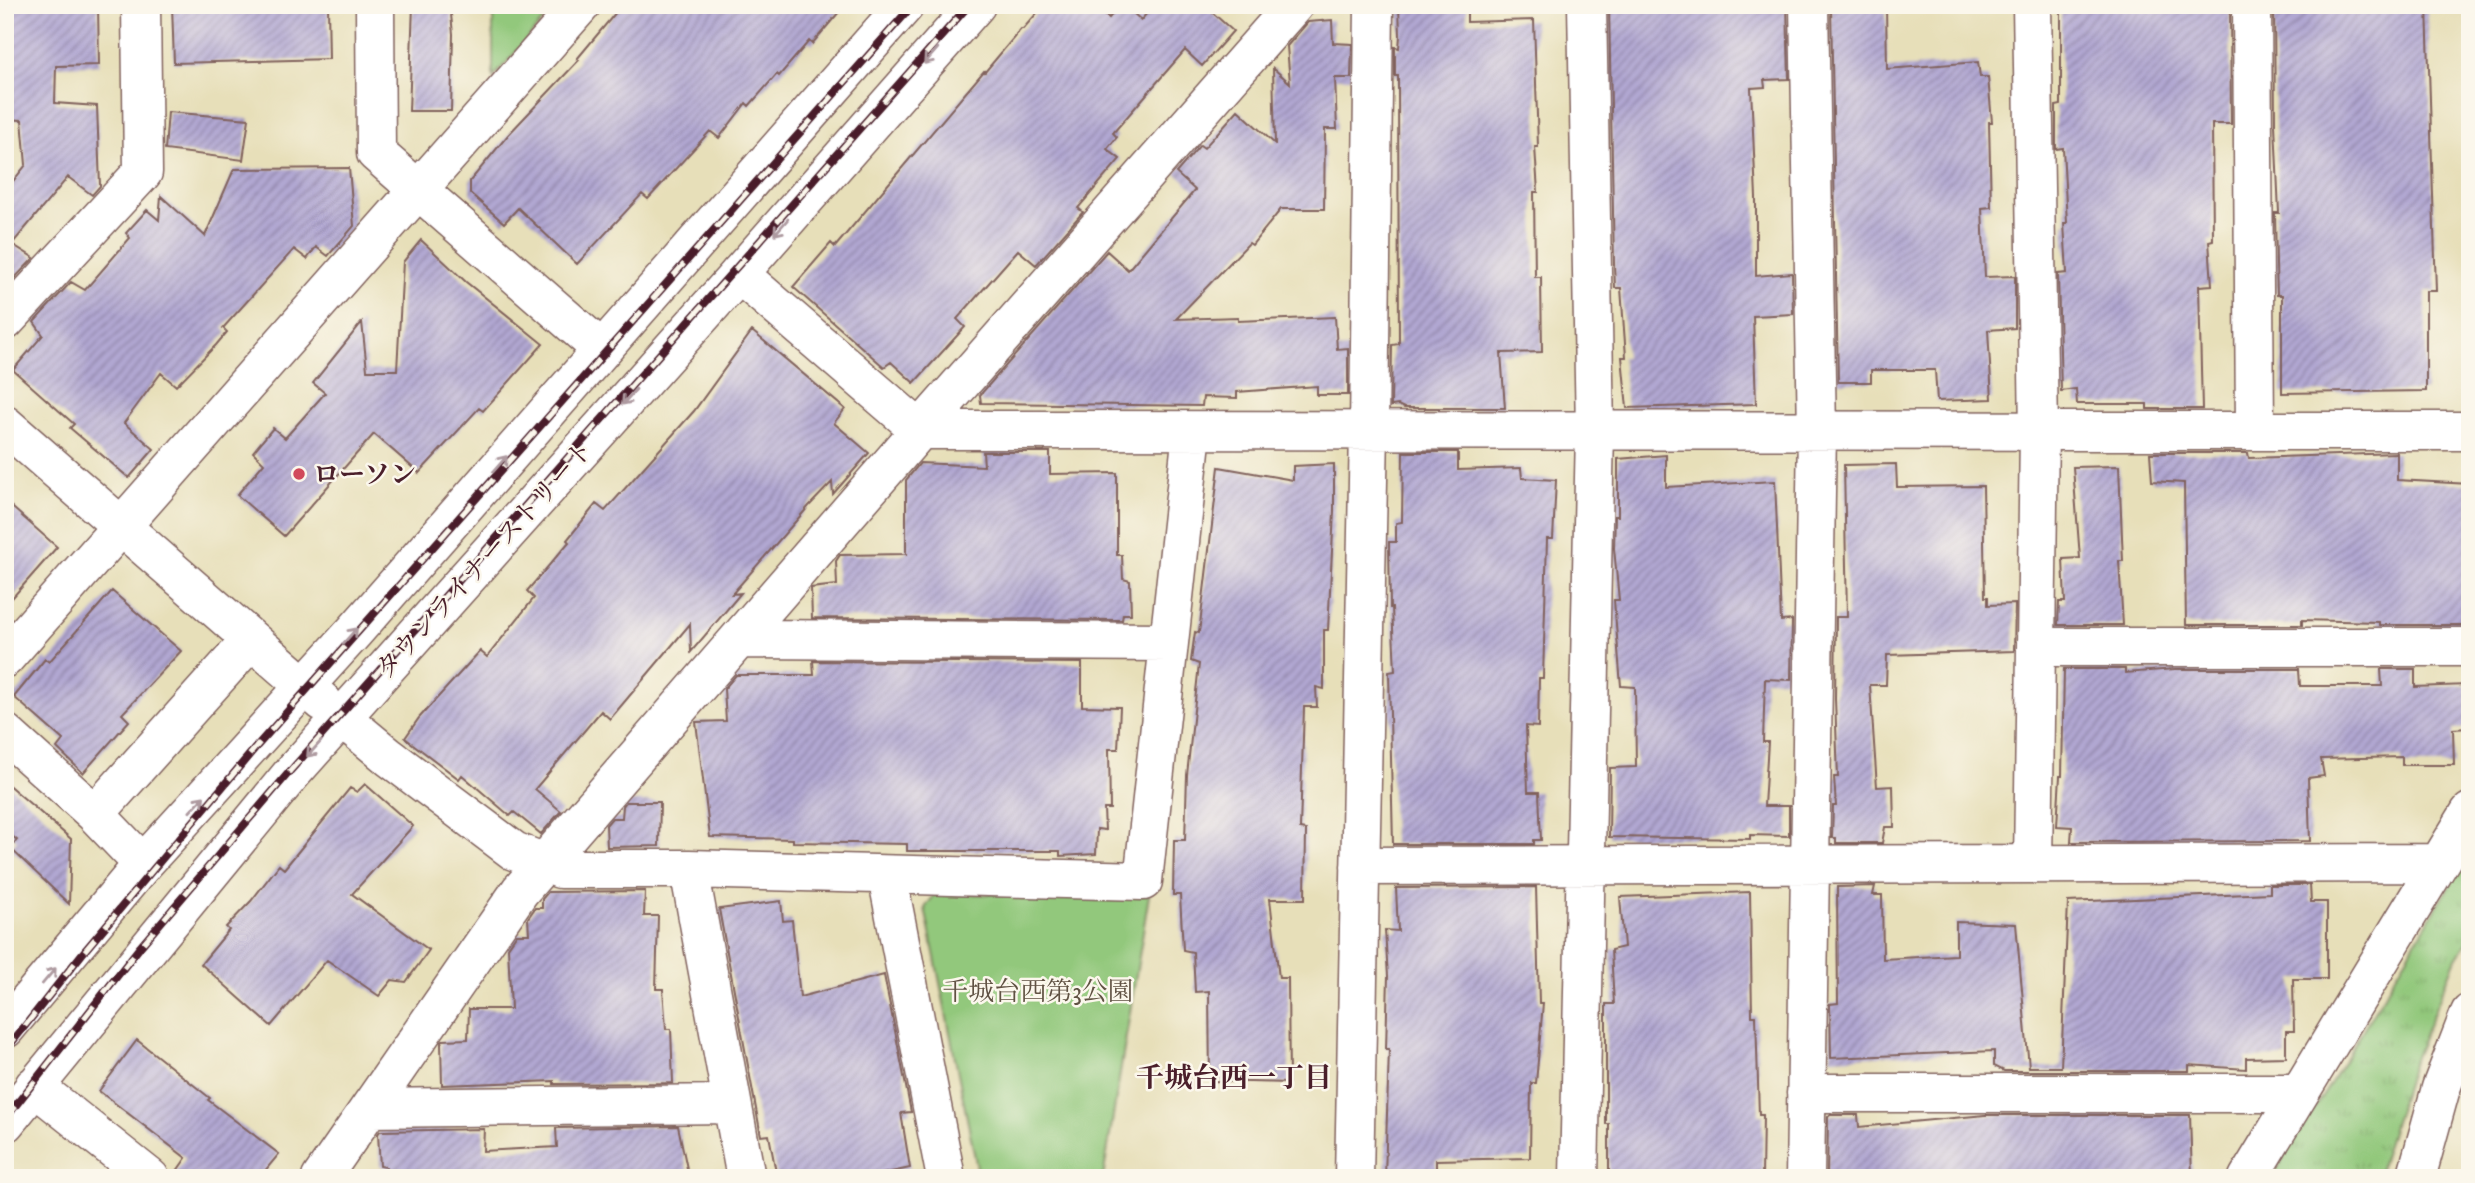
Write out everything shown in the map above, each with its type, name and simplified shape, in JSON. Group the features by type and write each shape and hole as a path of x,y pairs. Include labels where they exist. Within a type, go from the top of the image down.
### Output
{"street":[{"path":"5,321 143,172 141,5"},
{"path":"375,5 376,153 601,349"},
{"path":"5,658 581,5"},
{"name":"タウンライナーストリート","path":"5,1029 143,864 305,686 905,5"},
{"name":"タウンライナーストリート","path":"5,1123 293,772 976,5"},
{"path":"321,1178 520,891 1294,5"},
{"path":"1354,1178 1369,431 1374,5"},
{"path":"1579,1178 1595,431 1587,5"},
{"path":"1805,1178 1817,430 1809,5"},
{"path":"2032,5 2039,431 2033,864"},
{"path":"2252,5 2255,431"},
{"path":"739,274 920,430 2470,431"},
{"path":"5,425 342,718 389,757 514,851 560,869 689,869 1143,881 1192,432"},
{"path":"739,639 1169,642"},
{"path":"94,814 251,640"},
{"path":"2036,647 2470,647"},
{"path":"5,733 94,814 143,864"},
{"path":"2248,1178 2470,812"},
{"path":"1360,866 2439,863"},
{"path":"689,869 746,1178"},
{"path":"887,875 946,1178"},
{"path":"2416,1178 2441,1088 2470,1013"},
{"path":"34,1086 150,1178"},
{"path":"1806,1093 2299,1093"},
{"path":"370,1108 732,1104"}],"green space":[{"path":"493,5 557,5 493,78"},
{"path":"2470,852 2470,938 2454,963 2412,1064 2379,1178 2271,1178 2329,1086"},
{"name":"千城台西第3公園","path":"935,894 1149,895 1103,1178 979,1178 925,908"}],"building":[{"path":"5,5 98,5 99,65 56,66 55,103 97,106 100,186 92,195 68,177 12,244 34,258 8,285 5,281 5,191 26,165 22,120 5,119"},
{"path":"172,5 328,5 329,59 174,63"},
{"path":"413,5 450,5 453,34 451,111 409,111"},
{"path":"622,5 845,5 812,44 809,41 749,106 746,103 719,138 710,131 648,199 642,194 577,264 518,208 504,223 470,193 470,181 508,135 579,60 577,59"},
{"path":"1044,5 1094,5 1109,18 1120,5 1124,5 1141,20 1154,5 1204,5 1233,31 1202,66 1185,50 1113,133 1117,137 1107,149 1120,159 1078,208 1083,212 1036,265 1018,250 957,319 965,327 914,383 891,362 884,367 793,287 831,243 835,247 984,71"},
{"path":"1399,5 1467,5 1467,22 1534,20 1538,147 1535,147 1538,192 1534,192 1535,277 1541,277 1542,352 1501,353 1505,408 1391,406 1392,345 1399,344 1398,76 1395,76 1395,47 1399,48"},
{"path":"1609,5 1787,5 1789,79 1764,80 1765,87 1751,88 1756,197 1756,276 1792,273 1793,314 1753,316 1756,404 1627,408 1622,357 1626,357 1621,288 1615,288"},
{"path":"1831,5 1886,5 1887,69 1978,62 1980,77 1988,77 1992,122 1989,122 1991,207 1982,208 1985,277 2015,276 2015,328 1988,330 1992,399 1937,401 1935,370 1871,370 1871,382 1838,382"},
{"path":"2061,5 2230,5 2231,124 2212,124 2213,240 2209,241 2212,285 2199,286 2202,409 2147,409 2147,404 2077,404 2076,389 2061,391 2058,274 2067,273 2064,223 2067,223 2063,148 2056,149 2056,106 2061,105"},
{"path":"2274,5 2427,5 2436,291 2426,291 2426,391 2282,393 2282,295 2277,295 2276,264 2275,213 2279,213"},
{"path":"1332,20 1333,43 1352,44 1351,78 1335,78 1337,129 1325,129 1324,209 1281,209 1252,245 1249,243 1176,319 1238,317 1238,321 1335,317 1337,349 1348,348 1348,395 1317,395 1317,386 1237,392 1237,398 1203,397 1202,406 981,403 980,395 1107,251 1128,270 1195,190 1176,173 1200,145 1204,148 1238,110 1275,144 1273,68 1290,83 1287,46 1308,22"},
{"path":"168,112 249,119 243,160 165,150"},
{"path":"349,168 354,226 328,256 316,247 307,259 294,249 223,328 227,332 216,345 176,386 161,373 124,423 154,449 129,478 70,428 74,424 13,370 43,335 34,322 71,282 85,290 130,238 126,233 147,210 159,220 161,196 205,236 234,169"},
{"path":"421,240 466,282 543,344 483,411 479,408 419,473 374,434 284,536 237,495 264,463 253,452 273,428 285,438 325,393 313,383 362,322 367,370 397,370 403,262"},
{"path":"752,331 845,409 834,423 869,453 833,494 832,482 809,506 732,594 741,593 691,652 690,624 610,719 601,711 535,789 561,811 541,834 514,812 510,816 462,775 459,779 405,738 419,718 480,651 487,657 534,598 527,591 569,542 567,540 596,504 605,511 694,411"},
{"path":"983,452 1050,452 1050,474 1117,473 1117,555 1122,555 1123,579 1130,581 1131,614 1123,614 1122,620 812,618 811,588 837,585 836,561 840,555 906,554 906,480 920,463 984,466"},
{"path":"1403,452 1458,452 1458,470 1521,468 1522,478 1556,480 1553,539 1547,539 1543,678 1539,678 1538,727 1526,726 1528,792 1539,792 1541,840 1534,840 1534,844 1393,844 1389,672 1395,671 1389,542 1396,542 1396,523 1402,522"},
{"path":"2150,453 2248,453 2249,458 2397,453 2397,480 2470,484 2470,625 2379,625 2379,622 2302,620 2302,625 2186,625 2184,483 2152,481"},
{"path":"1666,455 1666,487 1775,481 1781,621 1792,620 1791,680 1765,679 1763,742 1768,742 1764,806 1789,806 1789,836 1750,835 1750,839 1609,837 1610,768 1636,767 1635,687 1621,686 1614,600 1619,600 1614,548 1615,516 1618,516 1618,459"},
{"path":"1334,464 1328,630 1324,630 1324,689 1316,687 1317,707 1304,707 1300,829 1306,830 1305,899 1270,899 1279,978 1288,978 1289,1083 1210,1081 1209,991 1195,992 1193,952 1183,950 1180,895 1173,895 1174,840 1185,840 1187,775 1199,664 1191,661 1195,632 1199,633 1219,467 1293,480 1293,466"},
{"path":"1896,464 1897,487 1983,486 1985,597 1988,597 1988,605 2015,604 2014,651 1887,655 1886,685 1870,685 1877,787 1893,786 1894,827 1885,827 1882,843 1836,843 1836,838 1832,838 1833,806 1836,806 1834,777 1838,777 1836,617 1847,617 1844,465"},
{"path":"2119,466 2123,561 2119,561 2123,625 2058,625 2059,602 2065,602 2063,559 2080,558 2073,467"},
{"path":"5,501 57,547 5,606"},
{"path":"112,591 181,651 122,714 129,721 83,773 57,748 63,740 14,697 45,659 49,662"},
{"path":"813,661 1082,663 1082,706 1120,707 1118,749 1109,749 1110,809 1104,809 1105,830 1097,829 1096,854 1060,856 1060,851 907,851 907,844 710,837 696,722 726,721 724,689 736,675 814,675"},
{"path":"2064,669 2125,669 2125,673 2175,669 2299,669 2300,686 2382,686 2381,669 2415,669 2415,687 2467,685 2468,728 2453,729 2454,765 2402,765 2402,757 2321,759 2324,776 2308,778 2310,841 2071,842 2072,827 2057,826 2062,776"},
{"path":"5,782 71,839 69,904 10,848 17,840 5,830"},
{"path":"365,784 413,826 352,894 429,950 406,982 392,980 379,996 327,960 271,1026 201,964 229,930 226,927 251,901 279,865 284,869 350,788 357,792"},
{"path":"626,802 660,802 659,846 607,847 606,825 612,818 622,818"},
{"path":"2270,885 2310,885 2311,902 2327,902 2327,979 2293,979 2294,1031 2286,1031 2286,1057 2246,1058 2246,1069 2189,1065 2189,1071 2004,1071 1994,1066 1994,1051 1831,1058 1830,1004 1838,1003 1837,887 1875,886 1873,895 1882,895 1883,959 1956,955 1956,922 2016,924 2029,1067 2061,1067 2068,902 2270,893"},
{"path":"1536,887 1539,1003 1543,1003 1536,1083 1531,1083 1530,1158 1436,1160 1436,1178 1385,1178 1389,1049 1386,1049 1388,976 1385,930 1398,931 1396,888"},
{"path":"645,891 644,916 658,916 656,989 663,989 666,1029 671,1029 673,1083 554,1084 554,1081 442,1085 441,1043 443,1040 468,1039 469,1009 511,1009 508,947 517,934 529,934 528,918 535,908 542,908 542,899 548,892"},
{"path":"1750,892 1752,1016 1756,1016 1759,1115 1763,1115 1762,1178 1609,1178 1606,1004 1614,1004 1611,950 1624,947 1620,897"},
{"path":"781,901 783,921 792,920 800,997 884,975 911,1112 901,1113 910,1168 863,1178 777,1178 769,1135 761,1136 719,909"},
{"path":"137,1040 210,1098 208,1100 279,1154 259,1178 172,1178 186,1158 99,1091"},
{"path":"1830,1115 1858,1115 1859,1127 1985,1115 2190,1115 2192,1178 1827,1178"},
{"path":"678,1126 689,1178 387,1178 386,1167 380,1166 380,1131 484,1129 483,1151 557,1147 556,1128"}],"railway":[{"path":"5,1051 82,954 256,747 913,5"},
{"path":"5,1119 140,947 291,770 969,5"}],"place":[{"name":"ローソン","path":"299,474"}],"district":[{"name":"千城台西一丁目","path":"1234,1077"}]}
